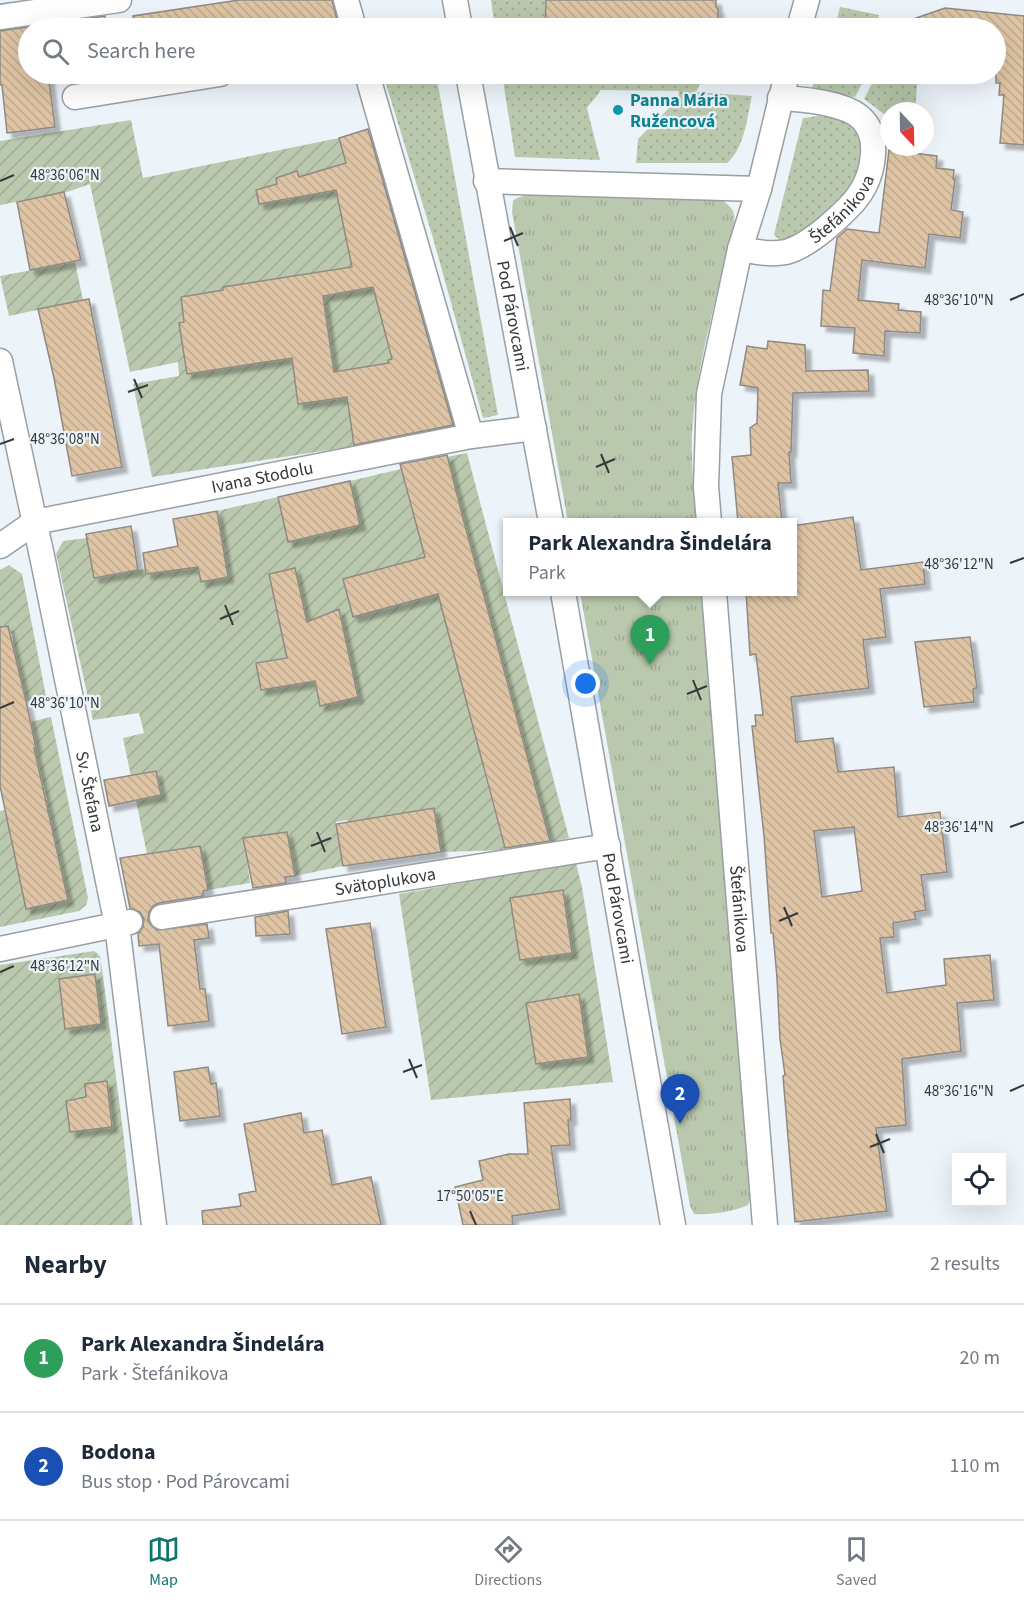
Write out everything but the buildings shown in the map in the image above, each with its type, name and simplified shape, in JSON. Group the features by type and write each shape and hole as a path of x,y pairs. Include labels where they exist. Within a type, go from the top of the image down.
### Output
{"street":[{"path":"0,17 119,0"},
{"path":"346,0 351,18"},
{"path":"454,0 455,18"},
{"path":"802,18 807,0"},
{"path":"75,97 157,84"},
{"path":"370,84 471,436"},
{"name":"Pod Párovcami","path":"470,84 550,518"},
{"path":"709,518 706,487 709,394 740,249 759,189 784,84"},
{"name":"Štefánikova","path":"740,249 762,254 787,252 809,242 849,207 863,191 872,171 874,148 872,133 862,118 825,102 780,98"},
{"path":"486,181 759,189"},
{"name":"Sv. Štefana","path":"0,362 124,923 154,1225"},
{"name":"Ivana Stodolu","path":"0,546 35,522 471,436 534,428"},
{"name":"Pod Párovcami","path":"564,596 673,1225"},
{"name":"Štefánikova","path":"714,596 763,1225"},
{"name":"Svätoplukova","path":"162,917 608,846"},
{"path":"0,949 124,923"}],"green space":[{"path":"491,0 551,0 546,4 545,18 494,18"},
{"path":"840,7 879,15 878,18 837,18"},
{"path":"386,84 438,84 498,415 483,418 433,238"},
{"path":"504,84 700,84 696,92 752,96 742,141 727,163 636,163 638,139 678,99 679,91 601,90 587,108 600,160 515,157"},
{"path":"813,84 862,84 855,97 811,92"},
{"path":"872,84 917,84 916,102 880,102 880,111 864,99"},
{"path":"819,116 848,120 862,134 862,158 847,198 799,240 781,241 774,235 803,118"},
{"path":"131,120 143,178 339,138 373,128 412,279 417,278 460,427 401,436 401,439 152,477 133,384 179,376 178,362 130,372 90,184 67,192 0,205 0,141"},
{"path":"527,195 722,200 732,210 734,224 708,329 694,408 692,457 696,518 567,518 512,212 513,201"},
{"path":"75,262 83,300 9,316 0,276"},
{"path":"467,453 503,596 505,596 569,838 550,842 527,756 483,768 505,850 441,852 434,808 336,822 343,866 295,876 287,832 244,838 250,883 208,890 200,846 147,854 123,738 144,733 139,713 93,720 56,554 63,541 87,538 95,578 145,569 147,574 174,570 197,560 201,582 228,577 217,511 278,497 289,542 360,525 350,481 401,469 414,518 439,512 440,514 461,508 447,457"},
{"path":"9,565 22,574 46,696 26,701 12,633 0,635 0,570"},
{"path":"581,596 701,596 751,1195 748,1205 728,1211 694,1214 690,1206"},
{"path":"51,717 88,898 86,905 79,911 0,927 0,811 47,800 34,748 36,747 33,733 0,739 0,729"},
{"path":"576,863 582,887 613,1082 431,1100 399,894"},
{"path":"94,951 100,956 103,976 133,1225 0,1225 0,965"}],"place":[{"name":"Panna Mária Ružencová","path":"618,110"},
{"name":"Park Alexandra Šindelára","path":"650,665"},
{"name":"Bodona","path":"680,1124"}]}
